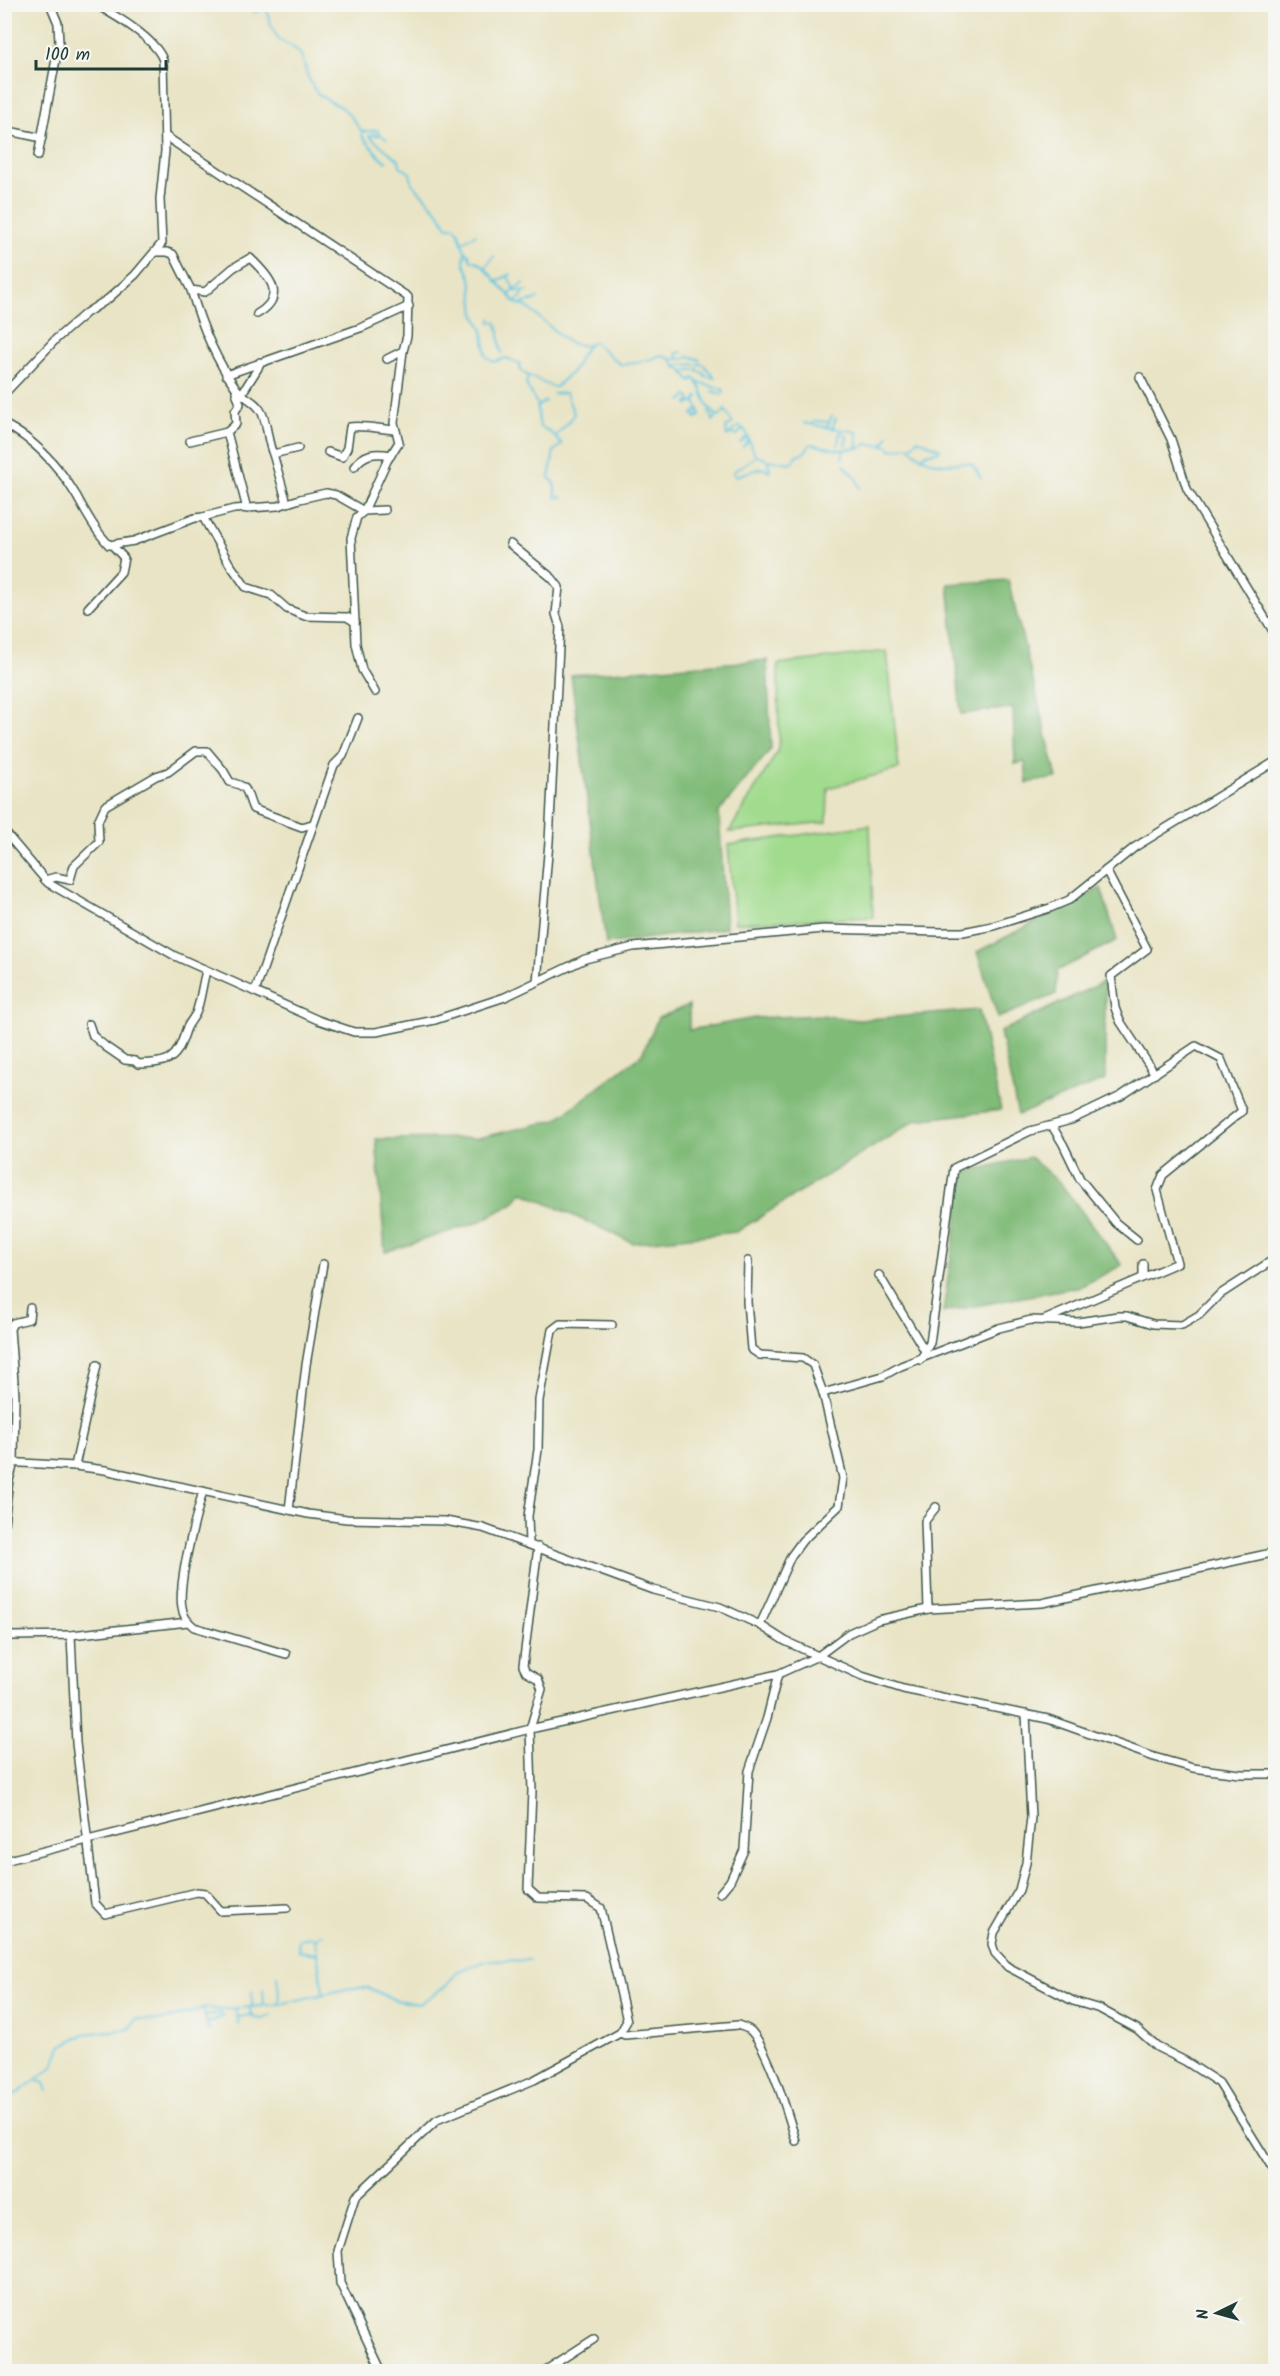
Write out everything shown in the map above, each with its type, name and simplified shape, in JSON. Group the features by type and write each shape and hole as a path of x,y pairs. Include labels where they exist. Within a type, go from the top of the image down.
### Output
{"street":[{"path":"38,156 59,43 58,23 50,4"},
{"path":"4,394 57,338 108,299 162,243 160,192 165,136 164,70 160,53 157,48 114,15 95,4"},
{"path":"4,130 42,138"},
{"path":"165,136 408,297 407,336 403,351 395,430 399,436 399,442 364,511 357,517 351,538 356,644 362,670 375,692"},
{"path":"155,252 173,254 191,290 198,313 226,375 240,393 253,400 262,413 269,446 287,503"},
{"path":"191,290 205,292 250,258 271,280 274,294 268,307 257,314"},
{"path":"226,375 363,327 409,306"},
{"path":"387,359 403,351"},
{"path":"190,441 227,432 236,424 235,411 240,404 235,393 240,393 260,362"},
{"path":"1140,376 1171,439 1187,489 1275,636"},
{"path":"4,424 21,433 47,456 76,495 92,525 123,558 121,572 88,608"},
{"path":"328,452 342,457 347,448 350,428 359,426 364,429 395,430"},
{"path":"227,432 247,509"},
{"path":"273,454 298,448"},
{"path":"354,466 359,459 372,453 391,455"},
{"path":"112,545 134,541 195,518 224,510 278,506 326,493 336,495 364,511 385,510"},
{"path":"203,517 229,563 246,587 271,595 287,609 305,616 347,617 355,622"},
{"path":"510,544 552,578 559,587 556,614 560,627 549,842 537,982"},
{"path":"255,992 334,765 343,756 358,718"},
{"path":"64,892 74,866 99,842 98,821 105,806 156,776 168,772 196,751 207,751 230,782 242,785 248,791 253,809 302,827 312,824"},
{"path":"4,831 45,880 206,971 339,1028 368,1033 435,1020 505,997 585,959 608,952 670,942 824,929 940,932 979,929 1050,908 1069,900 1135,847 1275,761"},
{"path":"1106,870 1147,949 1111,976 1115,1008 1120,1021 1155,1074"},
{"path":"45,880 56,878 70,880"},
{"path":"89,1024 93,1036 125,1060 135,1061 138,1064 168,1059 182,1046 187,1028 196,1012 206,971"},
{"path":"920,1360 930,1343 954,1168 1030,1131 1071,1120 1121,1096 1196,1046 1221,1059 1242,1111 1162,1175 1157,1190 1177,1263 1044,1320"},
{"path":"1052,1126 1080,1179 1116,1223 1137,1240"},
{"path":"823,1394 883,1376 901,1366 999,1328 1031,1320 1078,1322 1118,1316 1152,1324 1182,1325 1199,1315 1219,1295 1275,1258"},
{"path":"748,1261 747,1302 751,1349 760,1355 803,1358 808,1360 816,1370 843,1478 839,1506 802,1541 791,1556 760,1624"},
{"path":"289,1510 306,1365 323,1264"},
{"path":"1143,1264 1143,1277"},
{"path":"879,1275 925,1352"},
{"path":"4,1524 9,1480 14,1463 15,1395 10,1329 13,1323 29,1319 30,1308"},
{"path":"529,1544 528,1516 538,1450 538,1400 552,1330 560,1324 612,1325"},
{"path":"75,1466 97,1365"},
{"path":"4,1462 75,1466 289,1510 346,1519 463,1523 483,1527 653,1590 720,1607 760,1624 785,1641 862,1676 903,1689 1047,1719 1154,1757 1193,1768 1232,1774 1275,1774"},
{"path":"188,1622 181,1605 181,1590 203,1491"},
{"path":"928,1609 925,1521 936,1507"},
{"path":"382,2372 340,2283 338,2252 355,2198 437,2120 534,2080 620,2033 627,2021 601,1908 587,1899 538,1898 528,1890 532,1791 530,1729 542,1689 538,1679 526,1672 524,1666 538,1548"},
{"path":"4,1861 530,1729 778,1674 818,1656 849,1633 878,1620 928,1609 1041,1603 1275,1552"},
{"path":"4,1634 13,1636 71,1635 188,1622 204,1631 286,1654"},
{"path":"71,1635 76,1743 95,1903 105,1914 197,1892 205,1893 221,1911 287,1908"},
{"path":"720,1893 730,1881 744,1850 749,1771 767,1718 778,1674"},
{"path":"1026,1714 1031,1817 1026,1863 1020,1890 994,1933 992,1944 995,1953 1008,1967 1073,2001 1100,2008 1137,2029 1157,2048 1185,2061 1219,2083 1275,2175"},
{"path":"620,2033 625,2035 738,2025 750,2030 762,2049 784,2103 796,2141"},
{"path":"543,2372 594,2338"}],"green space":[{"path":"1008,580 1057,778 1027,783 1025,762 1015,764 1013,708 961,714 948,584"},
{"path":"887,651 899,769 828,788 827,822 729,832 779,749 778,664"},
{"path":"767,660 771,749 719,812 726,928 606,944 571,675"},
{"path":"870,825 873,917 735,923 728,845"},
{"path":"1101,888 1117,940 1057,971 1056,994 998,1018 977,952"},
{"path":"1105,981 1105,1080 1018,1115 1000,1032"},
{"path":"689,1005 689,1030 755,1018 822,1015 857,1020 979,1010 1001,1110 916,1120 736,1232 633,1243 522,1192 514,1203 479,1222 385,1252 376,1139 478,1138 556,1120 642,1054 658,1018"},
{"path":"1030,1157 1061,1184 1122,1265 1082,1286 943,1312 964,1172"}],"waterway":[{"path":"248,4 254,12 263,9"},
{"path":"265,4 271,25 279,40 290,45 301,55 310,81 318,93 344,109 362,132 377,130 379,134 377,136 374,134 369,136 399,160 400,166 410,173 412,183 440,214 447,227 455,227 471,261 476,261 483,266 516,303 527,307 569,343 586,346 594,342 621,365 660,355 671,359 691,381 694,378 698,383 713,412 719,417 725,410 733,423 726,428 727,436 739,426 745,430 755,455 768,460 793,463 796,455 804,453 811,444 839,450 860,448 867,444 889,446 891,450 908,446 921,457 936,463 972,464 981,478"},
{"path":"362,132 362,136 387,162"},
{"path":"379,134 387,139"},
{"path":"463,242 476,234"},
{"path":"465,253 464,263 471,278 475,314 483,331 486,356 493,362 506,358 520,364 520,370 528,376 526,384 538,406 540,427 549,431 562,444 554,451 549,479 554,481 556,497 562,497"},
{"path":"485,268 494,256"},
{"path":"496,282 511,274"},
{"path":"508,276 515,291 528,292"},
{"path":"510,294 524,283"},
{"path":"516,301 521,298 523,292"},
{"path":"521,304 538,299"},
{"path":"491,318 491,322 496,322 498,326 502,353"},
{"path":"528,376 557,387 573,370 587,345"},
{"path":"677,358 677,353 682,352"},
{"path":"671,359 684,359 689,356 700,360"},
{"path":"674,365 703,364 715,378 705,376 703,372 698,372 698,369 685,371"},
{"path":"700,383 724,390 722,395 713,391"},
{"path":"553,394 566,393 574,414 555,437"},
{"path":"681,401 687,396 691,401 687,403"},
{"path":"688,405 695,402 698,396"},
{"path":"538,406 545,401"},
{"path":"692,415 699,409 695,402"},
{"path":"696,415 695,418 700,416 699,409"},
{"path":"709,411 713,421 717,416"},
{"path":"827,427 832,416"},
{"path":"832,429 836,418"},
{"path":"811,424 815,421 829,422"},
{"path":"804,423 857,432 858,448"},
{"path":"731,434 737,435 743,429"},
{"path":"838,445 840,432 847,436 845,446"},
{"path":"883,445 889,435"},
{"path":"740,443 747,437"},
{"path":"911,447 918,439 940,449 925,454 922,458"},
{"path":"743,447 749,440"},
{"path":"842,458 844,450"},
{"path":"756,456 733,472 735,476 762,468 770,471 768,460"},
{"path":"844,465 855,476 860,488"},
{"path":"323,1933 315,1940 323,1992"},
{"path":"315,1940 313,1937 299,1939 298,1951 317,1954"},
{"path":"4,2097 18,2093 54,2066 61,2046 84,2034 130,2029 136,2019 159,2021 208,2008 220,2010 280,2004 351,1988 369,1988 395,2000 419,2004 446,1986 458,1971 486,1961 530,1960"},
{"path":"277,1976 280,2003"},
{"path":"263,1990 264,2005"},
{"path":"252,1991 252,2006"},
{"path":"249,2007 254,2018 263,2019 271,2015"},
{"path":"236,2008 239,2025"},
{"path":"203,2009 209,2032"},
{"path":"207,2015 222,2013"},
{"path":"238,2017 253,2015"},
{"path":"207,2023 224,2016"},
{"path":"37,2081 44,2083 47,2091"}]}
